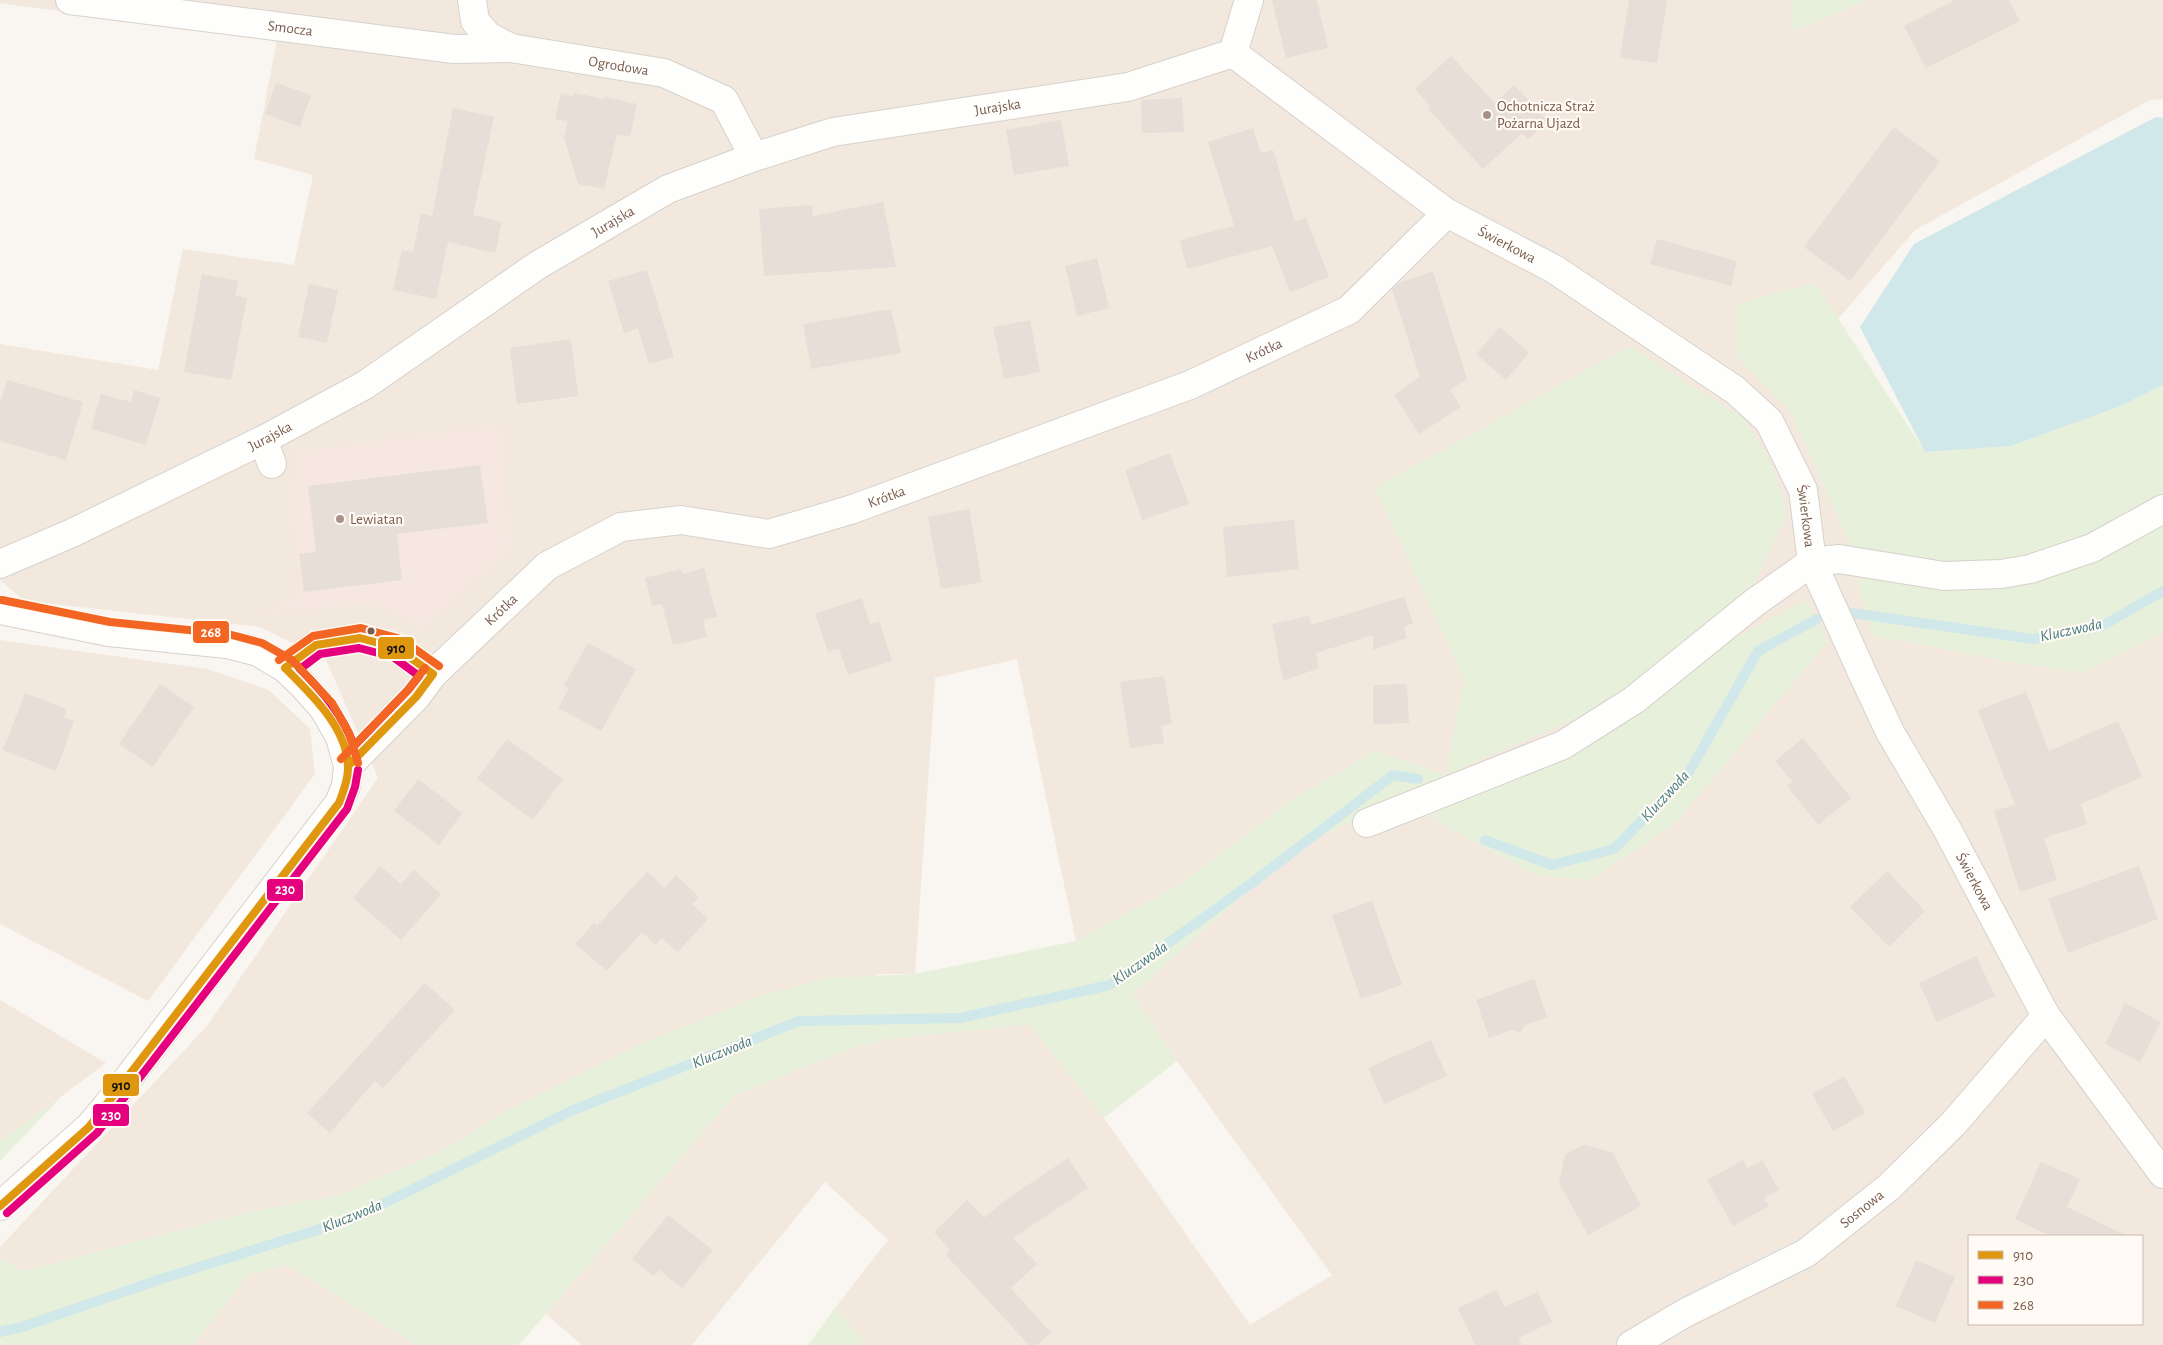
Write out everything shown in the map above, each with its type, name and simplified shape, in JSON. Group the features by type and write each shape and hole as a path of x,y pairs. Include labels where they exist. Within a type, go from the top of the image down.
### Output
{"street":[{"name":"Smocza","path":"70,0 454,49 511,48"},
{"name":"Ogrodowa","path":"472,0 475,21 488,36 511,48 664,73 724,100 754,156"},
{"path":"1233,53 1249,0"},
{"name":"Jurajska","path":"0,564 267,452 538,265 660,194 754,156 833,132 1128,87 1233,53"},
{"name":"Świerkowa","path":"1233,53 1447,213 1554,269 1735,390 1769,421 1803,490 1812,562 1864,679 1890,732 1947,828 2046,1016 2163,1174"},
{"name":"Krótka","path":"348,766 416,697 433,674 547,566 620,527 680,520 769,534 862,506 1190,385 1349,310 1447,213"},
{"path":"1367,823 1563,745 1634,700 1754,603 1812,562 1839,559 1944,576 2001,574 2030,569 2092,548 2163,509"},
{"path":"0,610 109,632 227,644 258,652 285,668 324,710 340,737 348,766 346,786 339,803 106,1107 88,1127 0,1206"},
{"path":"285,668 316,645 360,638 396,648 433,674"},
{"name":"Sosnowa","path":"1631,1345 1685,1313 1806,1253 1882,1193 1954,1123 2046,1016"}],"shaded area":[{"path":"0,0 1791,0 1794,31 1868,0 2163,0 2163,99 2150,100 1915,230 1838,319 1815,283 1736,305 1737,357 1790,410 1846,535 1872,635 2005,661 2082,673 2163,632 2163,1345 867,1345 835,1308 888,1240 825,1182 692,1345 582,1345 546,1314 735,1095 849,1049 889,1039 1029,1024 1104,1118 1250,1325 1332,1275 1177,1061 1133,994 1238,900 1320,836 1414,794 1427,816 1538,876 1590,880 1727,642 1599,734 1459,803 1445,775 1375,751 1287,803 1179,885 1076,941 1017,659 935,678 915,974 880,974 521,1103 439,1152 339,1195 246,1213 24,1271 0,1258 0,1247 207,1026 378,778 326,660 260,627 25,601 0,580 0,344 158,370 183,249 294,265 313,175 254,159 277,41 0,3"},
{"path":"499,426 511,547 420,630 380,603 263,613 301,597 292,519 293,452"},
{"path":"0,640 207,669 269,690 310,729 315,774 148,1001 0,924"},
{"path":"0,1000 106,1063 0,1142"},
{"path":"287,1265 417,1345 193,1345 248,1275"}],"green space":[{"path":"1791,0 1868,0 1794,31"},
{"path":"1815,283 1925,452 2011,446 2121,406 2163,385 2163,632 2083,673 2005,661 1872,635 1846,535 1790,410 1737,357 1736,304"},
{"path":"1629,346 1743,418 1769,459 1788,512 1750,592 1617,701 1445,775 1464,679 1375,488"},
{"path":"1806,600 1828,641 1675,824 1590,880 1538,876 1427,816 1599,734 1727,642"},
{"path":"1375,751 1445,775 1414,794 1320,836 1238,900 1133,994 1177,1061 1104,1118 1029,1024 889,1039 849,1049 735,1095 519,1345 417,1345 287,1265 248,1275 193,1345 0,1345 0,1258 24,1271 246,1213 339,1195 439,1152 521,1103 632,1048 759,996 829,978 915,974 1076,941 1179,885 1287,803"},
{"path":"63,1095 0,1161 0,1142"},
{"path":"835,1308 867,1345 808,1345"}],"water":[{"path":"2156,117 2163,118 2163,385 2121,406 2011,446 1925,452 1860,327 1914,244"}],"building":[{"path":"1272,0 1317,0 1328,48 1286,58"},
{"path":"1629,0 1667,0 1657,63 1620,57"},
{"path":"1955,0 2009,0 2020,21 1926,68 1904,26"},
{"name":"Ochotnicza Straż Pożarna Ujazd","path":"1451,56 1495,103 1514,85 1548,121 1528,139 1522,133 1483,169 1428,109 1430,106 1415,89"},
{"path":"276,83 311,95 300,127 265,114"},
{"path":"561,93 573,96 575,93 604,99 605,97 637,104 630,137 617,134 604,189 578,184 564,137 568,121 555,119"},
{"path":"1182,98 1184,132 1142,133 1141,100"},
{"path":"453,108 494,117 473,215 502,222 495,253 448,242 436,299 393,290 402,250 413,252 421,213 432,216"},
{"path":"1061,120 1069,166 1014,175 1006,130"},
{"path":"1894,127 1940,161 1850,281 1804,247"},
{"path":"1253,128 1261,153 1273,150 1295,222 1306,218 1329,277 1290,292 1272,246 1187,269 1180,240 1234,226 1208,142"},
{"path":"883,202 896,267 764,276 759,209 812,205 813,216"},
{"path":"1657,239 1737,261 1731,286 1650,264"},
{"path":"1097,258 1109,308 1077,316 1065,266"},
{"path":"647,270 674,357 649,364 638,328 624,333 608,281"},
{"path":"1433,271 1467,379 1450,390 1461,407 1419,434 1394,395 1420,377 1392,289 1399,283"},
{"path":"202,274 238,281 235,296 247,298 231,380 184,372"},
{"path":"309,284 338,290 327,343 298,337"},
{"path":"891,309 901,353 811,369 803,324"},
{"path":"1030,320 1040,372 1004,379 993,327"},
{"path":"1500,327 1529,353 1506,380 1476,354"},
{"path":"571,339 578,396 517,404 510,348"},
{"path":"7,380 83,402 66,460 0,441 0,404"},
{"path":"134,390 160,398 146,445 91,429 101,394 131,402"},
{"path":"1170,453 1189,504 1142,520 1125,470"},
{"path":"480,465 488,523 397,534 402,580 304,592 299,554 316,552 308,486"},
{"path":"969,509 982,582 941,589 928,517"},
{"path":"1294,520 1299,569 1227,577 1223,527"},
{"path":"704,568 717,617 703,620 707,637 673,645 662,604 652,606 645,578 681,569 682,574"},
{"path":"1404,597 1413,623 1404,627 1407,638 1373,650 1373,635 1316,653 1319,668 1283,681 1272,624 1309,616 1311,625"},
{"path":"862,598 870,624 879,621 892,661 848,675 839,649 828,652 815,614"},
{"path":"588,643 636,669 601,731 558,708 569,688 564,685"},
{"path":"1164,676 1172,724 1161,726 1164,743 1130,748 1120,682"},
{"path":"160,684 194,707 153,767 119,744"},
{"path":"1407,684 1409,723 1373,724 1373,685"},
{"path":"2026,692 2049,751 2118,721 2142,777 2081,804 2087,824 2044,838 2057,880 2020,892 1994,811 2015,805 1978,710"},
{"path":"25,693 66,709 64,717 74,721 56,771 3,750"},
{"path":"1803,738 1851,798 1818,825 1787,786 1792,781 1775,761"},
{"path":"507,739 563,779 533,820 477,779"},
{"path":"418,779 462,813 439,845 394,811"},
{"path":"380,866 401,884 414,870 441,894 401,940 353,898"},
{"path":"2139,866 2158,919 2068,953 2048,899"},
{"path":"1887,871 1925,911 1889,947 1850,907"},
{"path":"647,872 665,888 676,875 699,897 692,904 708,919 678,952 662,938 655,945 642,932 607,971 575,944 594,923 597,926"},
{"path":"1372,901 1402,985 1361,999 1332,915"},
{"path":"1976,956 1995,996 1937,1022 1919,983"},
{"path":"1534,979 1547,1017 1525,1025 1520,1033 1512,1030 1489,1038 1476,1000"},
{"path":"425,983 455,1010 383,1088 375,1081 330,1133 307,1113"},
{"path":"2125,1003 2161,1022 2140,1062 2105,1044"},
{"path":"1431,1040 1447,1076 1384,1104 1368,1068"},
{"path":"1844,1076 1865,1113 1833,1131 1812,1094"},
{"path":"1584,1145 1612,1152 1641,1206 1588,1235 1559,1183 1565,1154"},
{"path":"1068,1158 1088,1188 1013,1238 1037,1264 1011,1288 1051,1333 1037,1345 1029,1345 946,1255 950,1250 934,1232 967,1200 984,1218 1004,1201"},
{"path":"1743,1160 1748,1168 1762,1160 1779,1190 1764,1198 1769,1206 1733,1226 1707,1180"},
{"path":"2041,1162 2080,1179 2067,1207 2125,1235 2049,1235 2015,1219"},
{"path":"668,1215 713,1250 682,1288 659,1270 653,1276 632,1259"},
{"path":"1916,1260 1955,1277 1935,1323 1896,1306"},
{"path":"1497,1290 1504,1307 1538,1292 1552,1322 1518,1338 1522,1345 1475,1345 1458,1308"}],"waterway":[{"name":"Kluczwoda","path":"1852,613 2033,639 2102,626 2163,591"},
{"name":"Kluczwoda","path":"1485,840 1552,865 1614,849 1689,772 1758,651 1817,619"},
{"name":"Kluczwoda","path":"0,1332 22,1327 161,1279 352,1219 571,1111 799,1021 960,1018 1110,985 1256,880 1393,775 1418,779"}],"transit line":[{"name":"268","path":"2,600 110,622 228,634 262,643 292,660 332,703 349,733 358,763"},
{"name":"268","path":"279,660 313,636 361,628 401,639 439,666"},
{"name":"910","path":"285,668 316,645 360,638 397,648 433,674"},
{"name":"230","path":"359,648 393,657 419,676 354,746 332,704 300,669 320,654 359,648"},
{"name":"910","path":"0,1206 89,1127 339,803 348,773 347,754 342,740 327,713 285,668"},
{"name":"268","path":"341,759 408,690 425,668"},
{"name":"910","path":"348,766 416,697 433,674"},
{"name":"230","path":"7,1213 97,1133 347,809 355,787 358,770"}],"place":[{"name":"Ochotnicza Straż Pożarna Ujazd","path":"1487,115"},
{"name":"Lewiatan","path":"340,519"}]}
